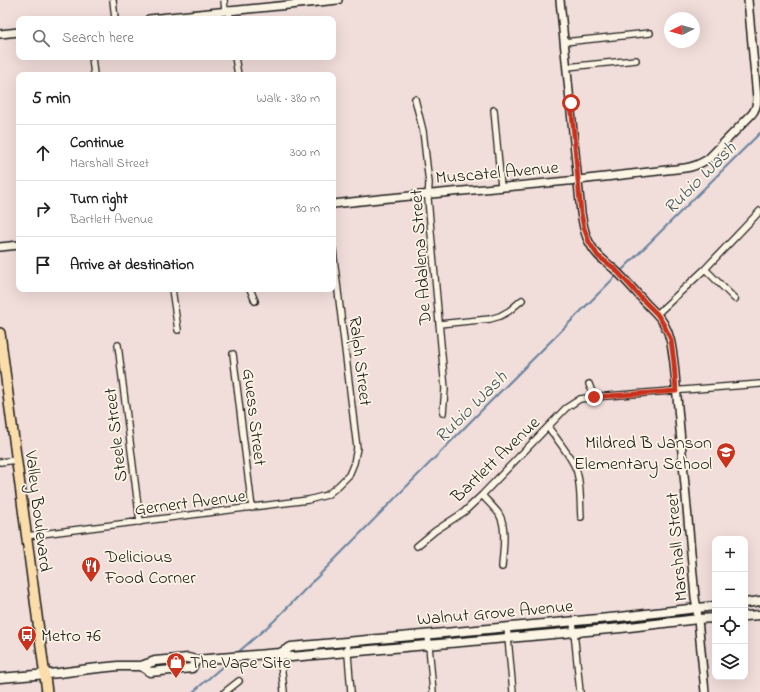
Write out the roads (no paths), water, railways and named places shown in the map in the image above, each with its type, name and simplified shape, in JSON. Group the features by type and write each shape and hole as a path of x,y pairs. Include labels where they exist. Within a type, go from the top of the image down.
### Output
{"main road":[{"name":"Valley Boulevard","path":"0,333 47,692"},
{"path":"748,603 760,601"},
{"name":"Walnut Grove Avenue","path":"280,653 290,647 620,617 712,606"},
{"path":"748,616 760,614"},
{"name":"Walnut Grove Avenue","path":"0,678 118,666 141,666 155,661 188,658 196,660 280,653 291,657 622,628 712,618"}],"street":[{"path":"113,0 115,16"},
{"path":"224,0 229,16"},
{"path":"178,16 338,0"},
{"name":"Marshall Street","path":"560,0 581,213 584,228 589,242 598,256 614,268 657,314 671,340 705,692"},
{"name":"Muscatel Avenue","path":"336,204 379,198 578,180 694,167 701,164 708,159 755,111 758,98 748,0"},
{"path":"0,34 16,32"},
{"path":"564,42 650,33"},
{"path":"92,60 94,72"},
{"path":"236,60 238,72"},
{"path":"567,67 636,60"},
{"name":"De Adalena Street","path":"415,99 423,131 429,183 428,194 445,389 443,413"},
{"path":"494,110 501,187"},
{"path":"657,314 705,269 760,211"},
{"path":"0,247 16,245"},
{"path":"705,269 735,299"},
{"name":"Ralph Street","path":"336,274 358,448 354,463 348,475"},
{"path":"172,292 178,330"},
{"path":"251,292 255,300"},
{"path":"439,324 490,319 509,311 522,300"},
{"name":"Steele Street","path":"118,345 140,522"},
{"name":"Guess Street","path":"233,354 252,508"},
{"path":"589,384 594,397"},
{"name":"Bartlett Avenue","path":"417,546 435,531 464,512 566,408 580,399 760,384"},
{"path":"548,428 576,467 582,517"},
{"path":"0,462 16,460"},
{"name":"Gernert Avenue","path":"26,536 308,500 326,495 338,486 348,475"},
{"path":"482,494 498,512 501,518 504,529 502,567"},
{"path":"574,621 580,692"},
{"path":"507,627 513,692"},
{"path":"428,634 433,692"},
{"path":"347,642 351,692"},
{"path":"280,653 284,692"},
{"path":"225,692 239,681"}],"waterway":[{"name":"Rubio Wash","path":"620,272 760,133"},
{"name":"Rubio Wash","path":"236,654 274,621 617,275"},
{"name":"Rubio Wash","path":"193,692 230,660"}],"place":[{"name":"Mildred B Janson Elementary School","path":"726,469"},
{"name":"Delicious Food Corner","path":"91,583"},
{"name":"Metro 76","path":"27,652"},
{"name":"The Vape Site","path":"176,679"}]}
